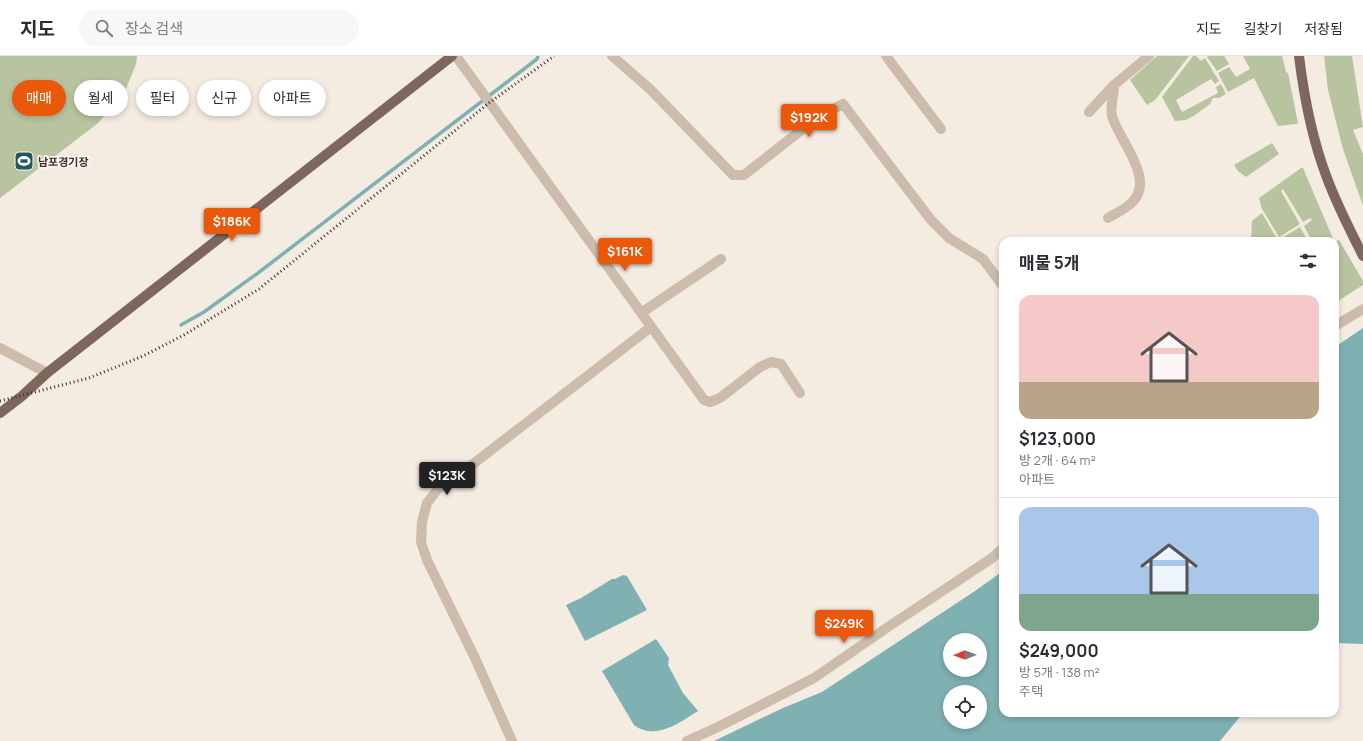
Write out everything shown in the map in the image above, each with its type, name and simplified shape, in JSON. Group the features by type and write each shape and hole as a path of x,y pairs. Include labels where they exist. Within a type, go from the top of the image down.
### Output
{"main road":[{"path":"0,413 22,396 47,373 452,56"},
{"path":"1299,56 1308,113 1326,177 1341,212 1363,256"}],"street":[{"path":"456,56 704,400 710,402 720,398 760,367 772,362 781,364 800,393"},
{"path":"612,56 650,89 733,175 744,175 818,116 843,104 931,220 949,238 983,259 999,281"},
{"path":"886,56 941,129"},
{"path":"1089,112 1114,85 1149,56"},
{"path":"1108,218 1130,205 1139,195 1141,183 1135,163 1112,115 1114,85"},
{"path":"641,313 721,259"},
{"path":"1339,324 1363,309"},
{"path":"512,741 474,656 426,560 422,542 422,522 427,503 438,489 469,467 651,327"},
{"path":"0,348 47,373"},
{"path":"687,741 718,727 814,678 992,558 999,552"}],"green space":[{"name":"남포경기장","path":"0,56 137,56 136,64 128,84 128,80 74,80 74,116 104,116 97,124 0,198"},
{"path":"1157,56 1189,56 1155,100 1147,105 1130,80"},
{"path":"1193,56 1196,56 1201,61 1205,58 1219,81 1215,84 1211,79 1176,100 1182,112 1218,93 1216,87 1221,84 1226,94 1219,98 1213,98 1210,104 1186,120 1175,121 1162,97"},
{"path":"1224,56 1229,64 1217,71 1207,57"},
{"path":"1243,56 1282,56 1286,72 1288,73 1298,123 1278,126 1254,78 1228,92 1218,73 1229,67 1236,77 1250,69"},
{"path":"1324,56 1352,56 1363,127 1353,130 1363,154 1363,206 1343,149 1328,90"},
{"path":"1272,143 1279,154 1246,177 1238,171 1234,165"},
{"path":"1303,168 1332,237 1310,237 1304,226 1312,220 1310,218 1303,222 1283,189 1281,191 1300,224 1279,237 1262,209 1259,198"},
{"path":"1262,213 1276,237 1251,237 1252,221"},
{"path":"1300,227 1306,237 1283,237"},
{"path":"1339,240 1363,281 1363,285 1339,300"}],"water":[{"path":"1363,328 1363,644 1339,643 1339,344"},
{"path":"999,574 999,717 1240,717 1220,741 714,741 783,708 822,692"},
{"path":"623,575 627,576 647,610 585,641 566,605 581,598 612,579"},
{"path":"656,639 669,658 668,665 683,693 698,711 675,725 658,731 650,731 634,725 602,671"}],"waterway":[{"path":"181,325 204,312 258,273 537,59 538,56"}],"railway":[{"path":"0,401 89,378 143,356 184,335 259,289 489,103 554,56"}],"place":[{"name":"남포경기장","path":"24,161"}]}
